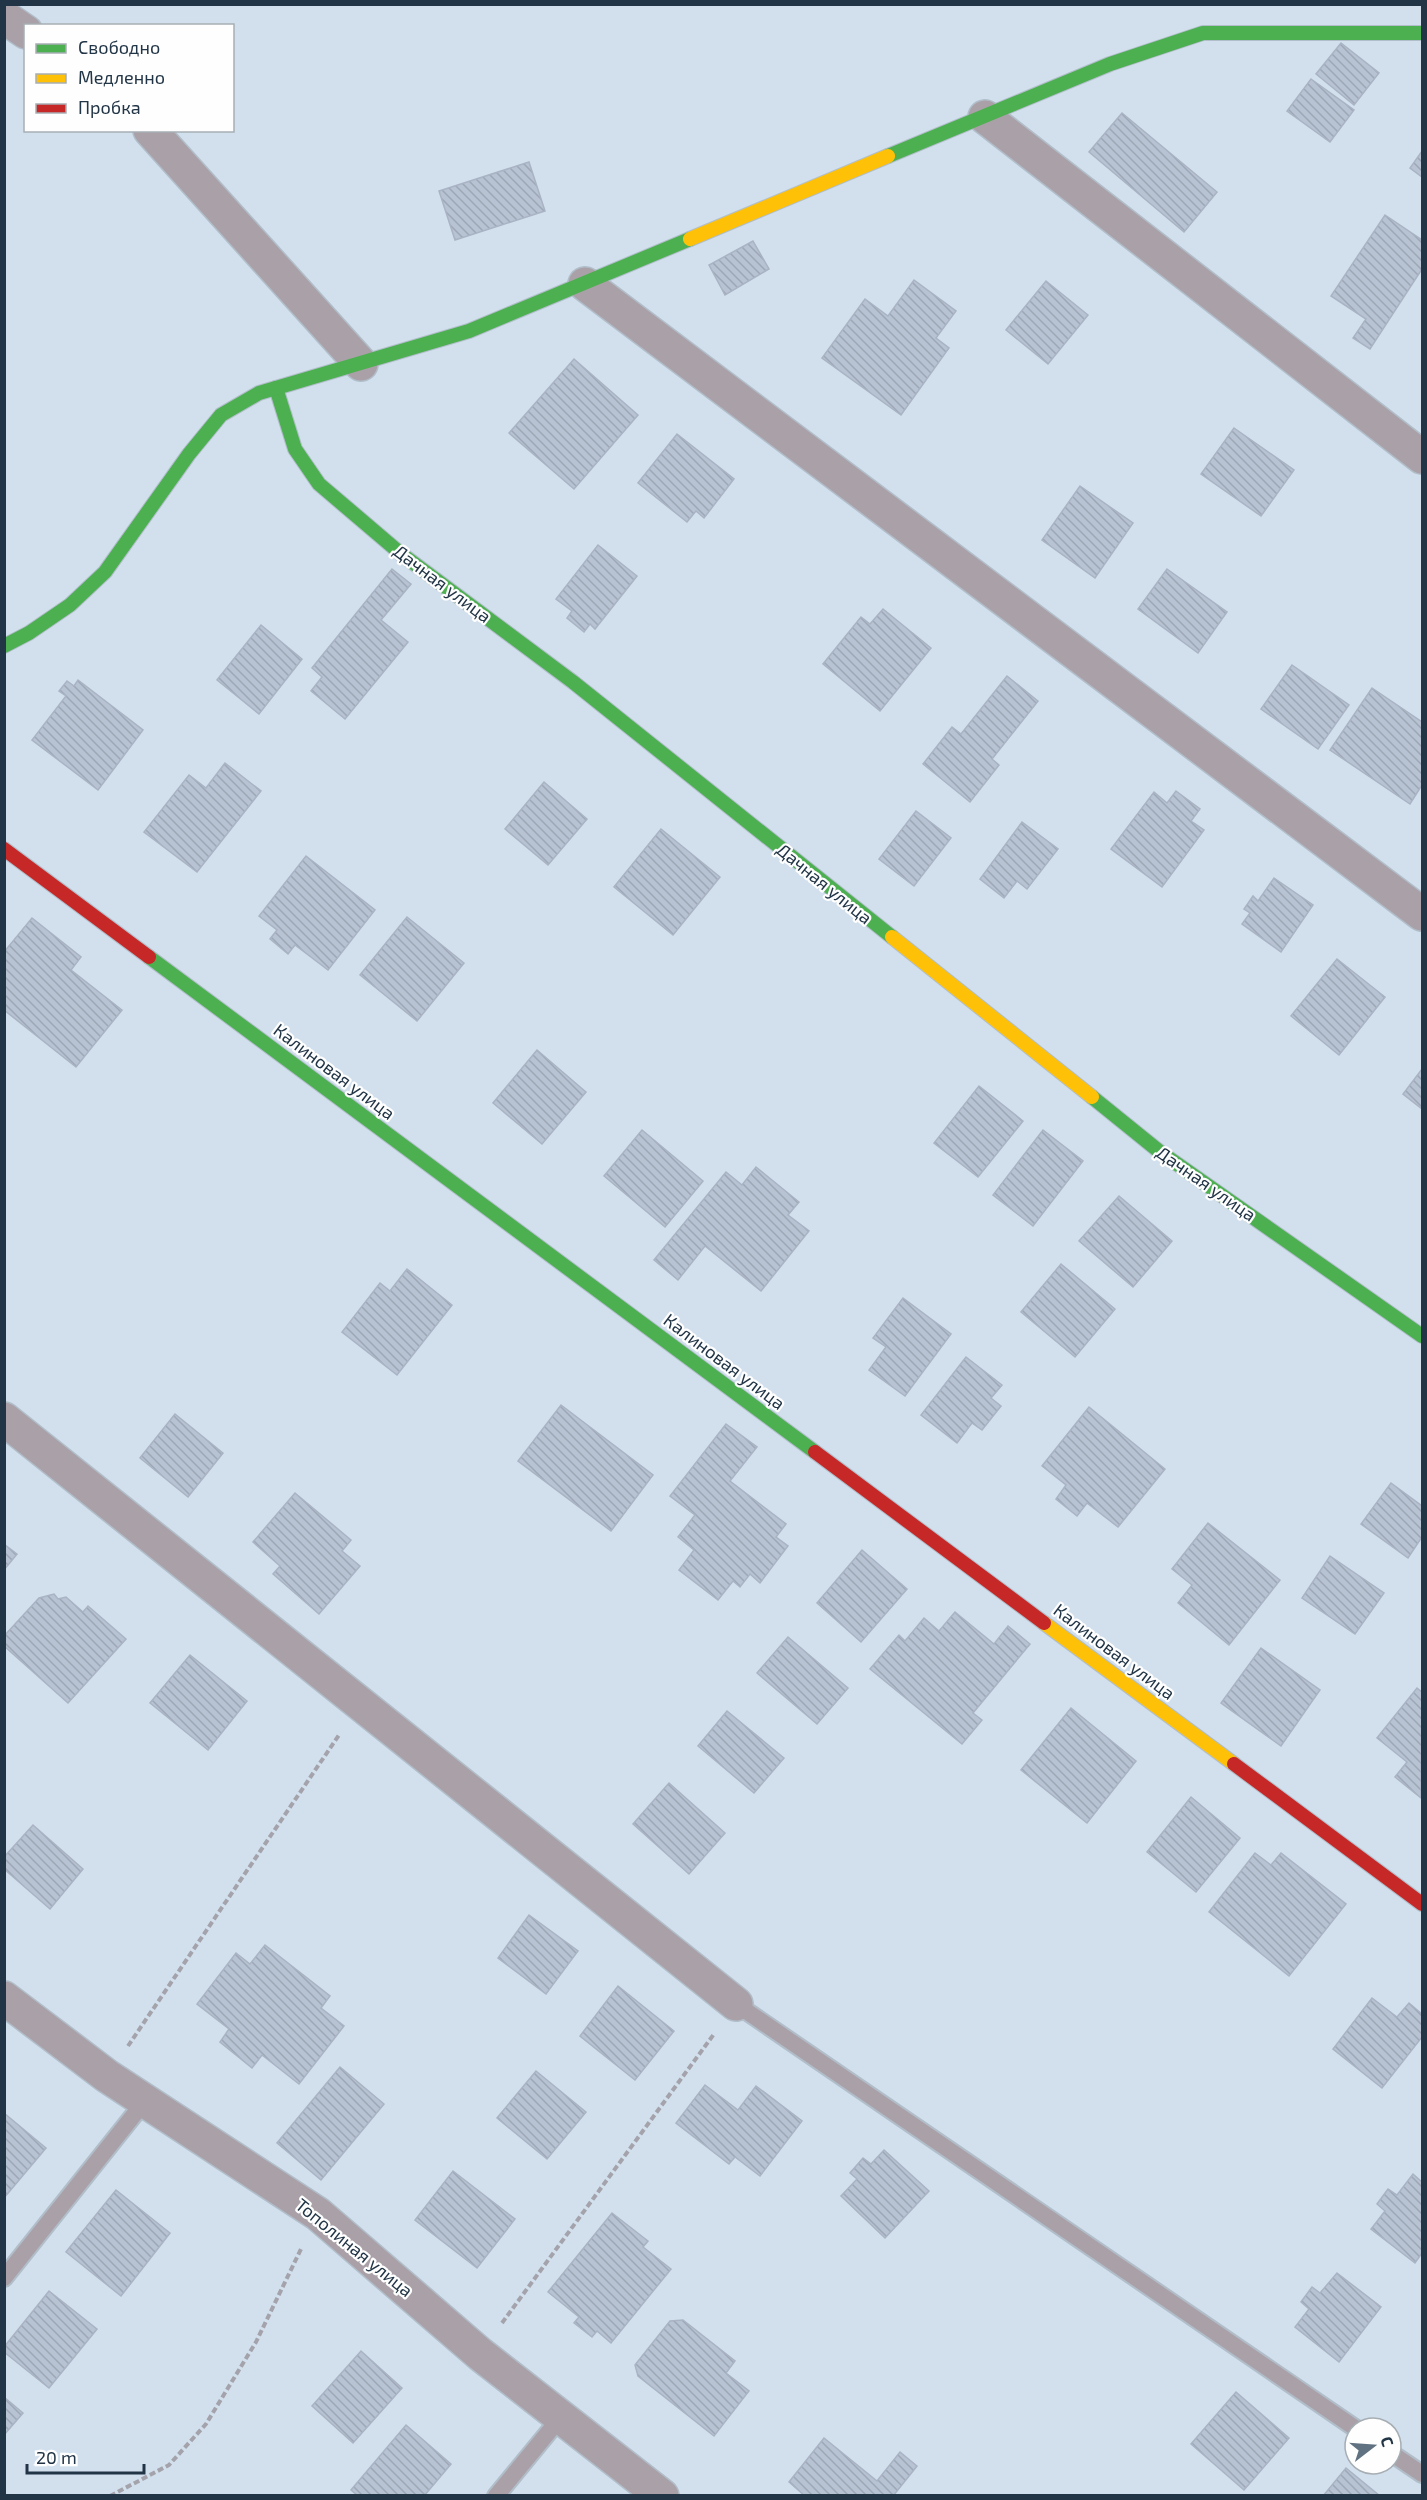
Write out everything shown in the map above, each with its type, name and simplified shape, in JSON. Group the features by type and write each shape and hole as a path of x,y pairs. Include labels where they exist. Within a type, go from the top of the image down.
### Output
{"street":[{"path":"4,17 24,31"},
{"path":"4,646 29,633 69,605 105,572 189,454 221,416 259,393 469,331 1110,64 1203,33 1422,33"},
{"path":"985,117 1422,457"},
{"path":"152,132 361,364"},
{"path":"585,284 1422,914"},
{"name":"Дачная улица","path":"276,388 295,449 319,484 400,553 573,682 1160,1152 1422,1336"},
{"name":"Калиновая улица","path":"4,849 1422,1904"},
{"path":"4,1419 359,1706 735,2004"},
{"name":"Тополиная улица","path":"4,1998 107,2076 318,2214 480,2354 662,2496"}],"lane":[{"path":"735,2004 1343,2420"},
{"path":"4,2278 146,2102"},
{"path":"496,2496 561,2417"},
{"path":"1403,2461 1422,2474"}],"path":[{"path":"107,2076 359,1706"},
{"path":"480,2354 735,2004"},
{"path":"110,2496 169,2465 207,2424 256,2342 318,2214"}],"building":[{"path":"1341,43 1379,73 1354,105 1316,74"},
{"path":"1311,79 1354,110 1330,142 1287,111"},
{"path":"1122,113 1217,192 1184,232 1089,152"},
{"path":"1422,151 1422,177 1410,168"},
{"path":"529,162 545,211 455,240 439,191"},
{"path":"1385,215 1422,240 1422,269 1370,349 1353,338 1366,319 1331,296"},
{"path":"753,241 769,269 725,295 709,265"},
{"path":"914,280 956,311 936,338 949,348 901,415 822,358 865,299 888,316"},
{"path":"1046,281 1088,315 1048,364 1006,330"},
{"path":"574,359 638,415 574,489 509,433"},
{"path":"1234,428 1294,470 1261,516 1201,474"},
{"path":"677,434 734,479 704,518 696,511 687,522 638,483"},
{"path":"1080,486 1133,523 1095,578 1042,540"},
{"path":"598,545 637,576 595,629 590,624 584,632 567,618 572,611 556,599"},
{"path":"392,569 411,584 381,620 408,642 345,719 311,691 322,677 312,668"},
{"path":"1167,569 1227,612 1198,653 1138,609"},
{"path":"883,609 931,648 880,711 823,664 861,617 870,624"},
{"path":"261,625 302,659 259,714 217,680"},
{"path":"1292,665 1349,705 1318,749 1261,709"},
{"path":"1007,676 1038,701 992,759 999,765 970,802 923,764 952,727 961,734"},
{"path":"78,680 143,730 98,790 32,740 66,696 59,691 67,681 74,686"},
{"path":"1372,688 1422,722 1422,785 1410,804 1330,750"},
{"path":"225,763 261,791 197,872 144,832 189,775 206,788"},
{"path":"544,782 587,819 548,865 505,829"},
{"path":"1176,791 1200,809 1191,821 1204,830 1162,887 1111,849 1154,792 1167,803"},
{"path":"916,811 951,838 914,886 879,859"},
{"path":"1022,822 1058,849 1027,889 1017,881 1004,898 980,879"},
{"path":"661,829 720,877 673,935 614,887"},
{"path":"306,856 375,910 328,970 295,945 288,954 270,939 277,930 259,916"},
{"path":"1274,878 1313,905 1281,952 1242,924 1250,913 1244,909 1253,896 1258,901"},
{"path":"407,917 464,963 417,1021 360,975"},
{"path":"32,918 81,957 71,970 122,1010 76,1067 4,1010 4,952"},
{"path":"1337,959 1385,997 1339,1055 1291,1016"},
{"path":"537,1050 586,1092 542,1144 493,1103"},
{"path":"1422,1069 1422,1109 1403,1094"},
{"path":"979,1086 1023,1121 978,1177 934,1143"},
{"path":"642,1130 703,1181 665,1227 604,1176"},
{"path":"1043,1130 1083,1161 1033,1226 993,1195"},
{"path":"756,1167 799,1202 788,1215 809,1231 761,1291 705,1246 678,1280 654,1260 726,1172 742,1185"},
{"path":"1119,1196 1172,1241 1133,1287 1079,1241"},
{"path":"1061,1264 1115,1309 1075,1357 1021,1312"},
{"path":"407,1269 452,1305 397,1375 342,1332 380,1283 390,1291"},
{"path":"903,1298 951,1334 905,1396 869,1370 886,1347 873,1338"},
{"path":"966,1357 1002,1385 991,1398 1001,1406 982,1430 972,1423 957,1443 921,1415"},
{"path":"561,1405 653,1475 611,1531 518,1461"},
{"path":"1089,1407 1165,1469 1118,1527 1087,1503 1077,1516 1056,1499 1066,1485 1042,1466"},
{"path":"175,1414 223,1453 188,1497 140,1458"},
{"path":"726,1424 757,1447 730,1481 786,1524 776,1537 788,1546 760,1583 750,1574 740,1587 733,1581 718,1600 679,1570 694,1550 678,1537 695,1515 670,1496"},
{"path":"1391,1483 1422,1506 1422,1537 1408,1558 1361,1524"},
{"path":"295,1493 351,1540 342,1551 360,1566 319,1614 273,1574 280,1566 253,1542"},
{"path":"1208,1523 1280,1580 1229,1645 1178,1603 1192,1585 1172,1569"},
{"path":"4,1544 17,1554 4,1570"},
{"path":"862,1550 907,1589 861,1642 817,1603"},
{"path":"1330,1556 1384,1593 1355,1634 1302,1598"},
{"path":"54,1594 58,1599 66,1597 83,1612 88,1606 126,1639 68,1703 4,1646 4,1636 39,1598"},
{"path":"955,1612 994,1644 1008,1626 1030,1644 973,1713 982,1720 962,1744 870,1669 899,1635 905,1641 924,1618 939,1631"},
{"path":"788,1637 848,1688 817,1724 757,1673"},
{"path":"1261,1648 1320,1690 1281,1746 1221,1703"},
{"path":"190,1655 247,1701 208,1750 150,1703"},
{"path":"1417,1688 1422,1692 1421,1798 1395,1777 1407,1762 1377,1738"},
{"path":"1071,1708 1136,1761 1087,1823 1021,1770"},
{"path":"727,1711 784,1758 754,1793 698,1746"},
{"path":"669,1783 725,1833 689,1874 633,1824"},
{"path":"1191,1797 1240,1838 1196,1892 1147,1852"},
{"path":"33,1825 83,1869 50,1909 4,1869 4,1857"},
{"path":"1255,1853 1271,1865 1281,1853 1346,1904 1289,1976 1209,1912"},
{"path":"529,1915 578,1951 546,1994 498,1958"},
{"path":"265,1945 330,1996 321,2008 344,2026 299,2084 262,2055 252,2068 220,2042 229,2029 197,2004 236,1953 250,1964"},
{"path":"618,1986 674,2031 635,2080 580,2036"},
{"path":"1372,1998 1397,2017 1409,2003 1422,2014 1422,2037 1382,2088 1333,2049"},
{"path":"340,2067 384,2104 321,2180 277,2143"},
{"path":"536,2071 586,2112 547,2159 497,2118"},
{"path":"705,2085 738,2110 756,2086 802,2121 760,2176 735,2157 729,2164 676,2123"},
{"path":"4,2113 46,2148 4,2198"},
{"path":"884,2150 929,2191 885,2238 841,2196 857,2179 850,2173 863,2158 871,2164"},
{"path":"453,2171 515,2219 477,2268 415,2220"},
{"path":"1413,2174 1422,2182 1422,2253 1415,2263 1371,2229 1385,2211 1377,2204 1388,2189 1397,2195"},
{"path":"116,2190 170,2233 121,2296 66,2252"},
{"path":"612,2213 648,2241 643,2247 671,2269 611,2343 597,2331 592,2337 574,2323 579,2317 548,2292"},
{"path":"1337,2273 1381,2307 1339,2362 1295,2327 1309,2309 1301,2302 1312,2287 1320,2293"},
{"path":"49,2291 97,2329 49,2388 4,2352 4,2347"},
{"path":"683,2320 735,2361 726,2373 749,2391 714,2436 638,2376 635,2365 670,2321"},
{"path":"361,2351 402,2388 353,2443 312,2406"},
{"path":"1236,2392 1289,2438 1244,2490 1191,2444"},
{"path":"4,2397 23,2413 4,2435"},
{"path":"406,2425 451,2464 424,2496 358,2496 351,2490"},
{"path":"824,2438 877,2481 900,2452 917,2466 893,2496 805,2496 789,2482"},
{"path":"1343,2472 1343,2476 1356,2476 1380,2496 1323,2496"}],"traffic: fast":[{"path":"888,156 1110,64 1203,33 1422,33"},
{"path":"4,646 29,633 70,605 105,572 189,454 221,415 259,393 469,331 690,239"},
{"path":"276,388 295,449 319,484 400,553 573,682 892,937"},
{"path":"149,957 815,1452"},
{"path":"1092,1097 1160,1152 1422,1336"}],"traffic: slow":[{"path":"690,239 888,156"},
{"path":"892,937 1092,1097"},
{"path":"1044,1623 1234,1764"}],"traffic: jam":[{"path":"4,849 149,957"},
{"path":"815,1452 1044,1623"},
{"path":"1234,1764 1422,1904"}]}
